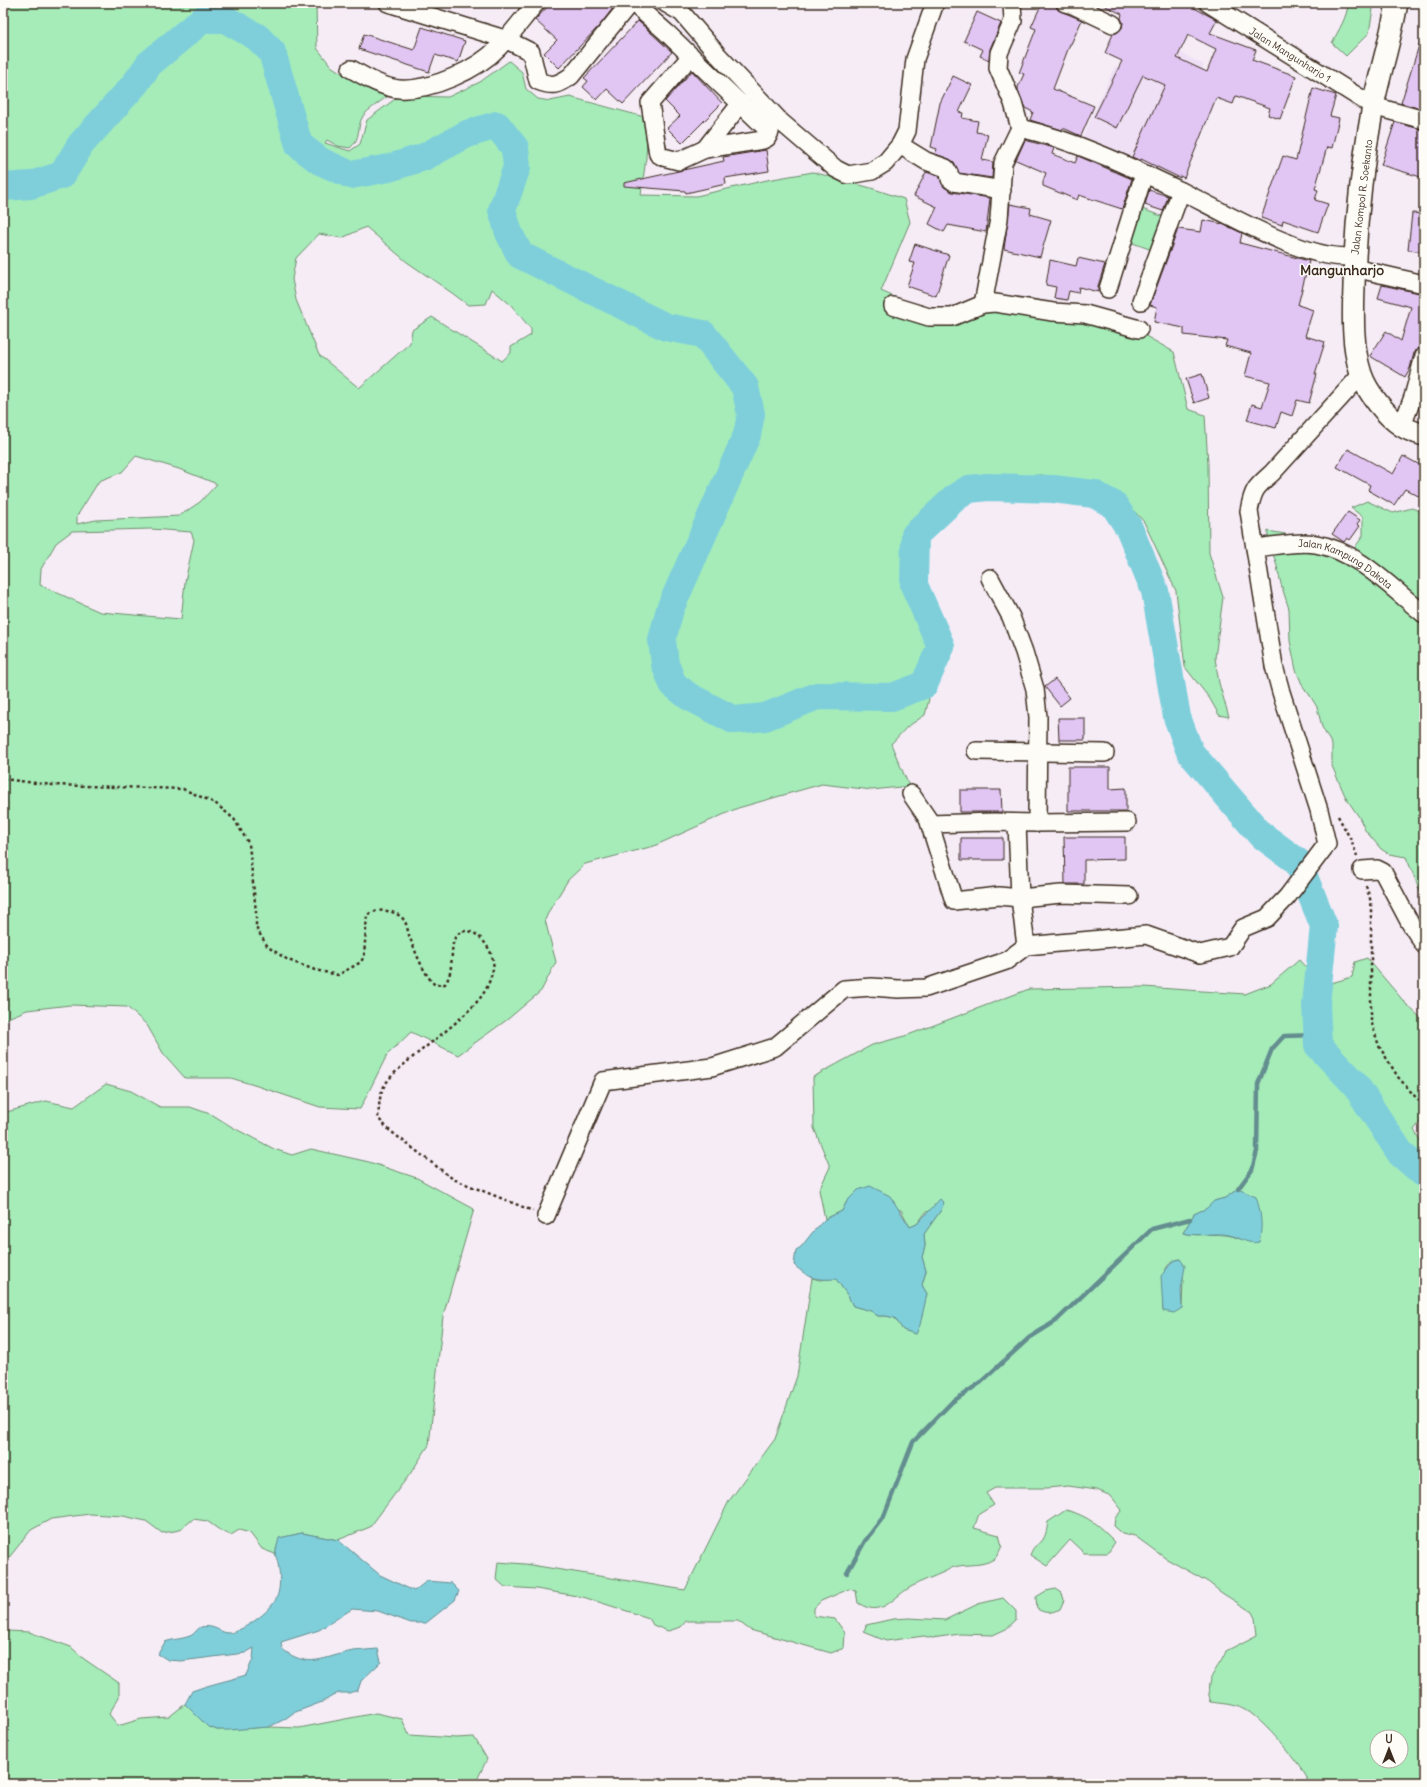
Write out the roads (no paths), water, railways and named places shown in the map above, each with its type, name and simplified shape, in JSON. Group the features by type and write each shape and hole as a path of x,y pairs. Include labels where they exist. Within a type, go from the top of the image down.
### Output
{"main road":[{"name":"Jalan Kompol R. Soekanto","path":"1396,3 1393,24 1373,106 1354,262 1353,310 1355,344 1361,375 1368,389 1379,405 1402,426 1424,436"}],"street":[{"path":"388,3 505,39 531,52 538,81 549,85 560,83 571,76 632,3 691,56 741,103 770,132 770,135 762,140 704,150 679,160 663,158 658,154 650,103 691,56"},
{"path":"351,69 369,80 399,88 425,85 462,74 476,66 499,47 536,3"},
{"path":"665,3 682,13 717,54 781,122 836,169 848,175 872,171 885,163 900,145 907,131 915,59 935,3"},
{"path":"984,304 999,219 1003,163 1020,128 1013,103 998,68 1000,53 1013,21 1012,3"},
{"path":"1065,3 1073,5 1113,24"},
{"name":"Jalan Mangunharjo 1","path":"1208,3 1221,7 1373,106 1424,120"},
{"path":"704,150 741,103"},
{"path":"1020,128 1090,151 1144,174 1270,236 1319,254 1349,257 1354,262 1424,284"},
{"path":"900,145 926,161 946,168 950,179 954,182 1002,190"},
{"path":"1108,289 1144,174"},
{"path":"1141,301 1181,191"},
{"path":"893,306 929,317 952,317 984,304 995,303 1053,312 1085,314 1139,329"},
{"path":"1402,426 1413,397 1424,356"},
{"path":"546,1216 603,1081 712,1067 775,1047 844,989 872,987 898,989 926,988 1006,961 1026,946 1146,935 1200,954 1230,947 1243,928 1267,918 1287,897 1327,844 1319,810 1274,666 1249,511 1252,494 1361,375"},
{"name":"Jalan Kampung Dakota","path":"1255,548 1296,543 1316,544 1331,548 1360,563 1424,614"},
{"path":"990,578 1011,617 1024,652 1035,689 1038,717 1037,823"},
{"path":"976,751 1105,753"},
{"path":"911,794 928,819 954,901 999,896 1020,898 1061,894 1129,896"},
{"path":"930,824 1127,822"},
{"path":"1017,823 1020,898 1026,946"},
{"path":"1362,870 1377,869 1383,872 1410,923 1424,945"}],"water":[{"path":"870,1186 890,1196 910,1227 917,1224 940,1199 944,1203 941,1210 924,1234 925,1246 922,1257 926,1271 922,1285 927,1294 920,1325 916,1334 903,1330 895,1318 878,1316 871,1311 853,1306 836,1279 813,1278 794,1265 796,1250 801,1247 825,1219 842,1211 847,1201 858,1190"},
{"path":"1238,1189 1256,1197 1261,1219 1259,1242 1255,1243 1223,1234 1194,1235 1183,1233 1194,1214 1207,1208 1214,1201 1225,1198"},
{"path":"1180,1259 1185,1266 1181,1290 1182,1308 1174,1313 1163,1311 1161,1276 1173,1261"},
{"path":"302,1533 338,1540 380,1575 414,1591 427,1581 451,1583 459,1591 455,1600 426,1623 411,1623 378,1611 352,1609 319,1630 281,1642 282,1649 300,1659 308,1660 324,1659 353,1651 378,1649 381,1662 361,1681 358,1690 349,1693 338,1693 322,1702 293,1713 269,1727 217,1730 207,1726 185,1704 192,1691 246,1675 253,1659 254,1648 245,1653 181,1661 168,1660 158,1654 165,1642 189,1636 201,1627 206,1626 230,1633 242,1628 262,1615 273,1604 278,1594 280,1583 279,1570 275,1554 279,1538"}],"waterway":[{"path":"3,187 31,185 62,175 81,144 135,84 149,64 203,19 225,19 257,37 272,52 299,145 320,161 351,175 389,168 424,157 467,134 497,125 515,148 517,167 502,210 509,233 520,255 666,327 703,334 745,387 751,414 747,435 670,609 662,640 665,664 673,684 688,696 734,720 765,717 817,696 892,697 924,685 941,646 914,585 915,535 956,497 969,489 988,487 1053,489 1094,494 1114,505 1129,528 1155,591 1177,717 1190,752 1260,834 1298,862 1324,926 1316,1004 1318,1045 1355,1084 1401,1154 1424,1174"},
{"path":"1238,1189 1252,1170 1257,1151 1258,1084 1272,1049 1284,1036 1317,1035"},
{"path":"847,1573 865,1541 884,1516 913,1442 952,1402 980,1383 1029,1338 1056,1321 1152,1229 1190,1219"}],"district":[{"name":"Mangunharjo","path":"1342,270"}]}
